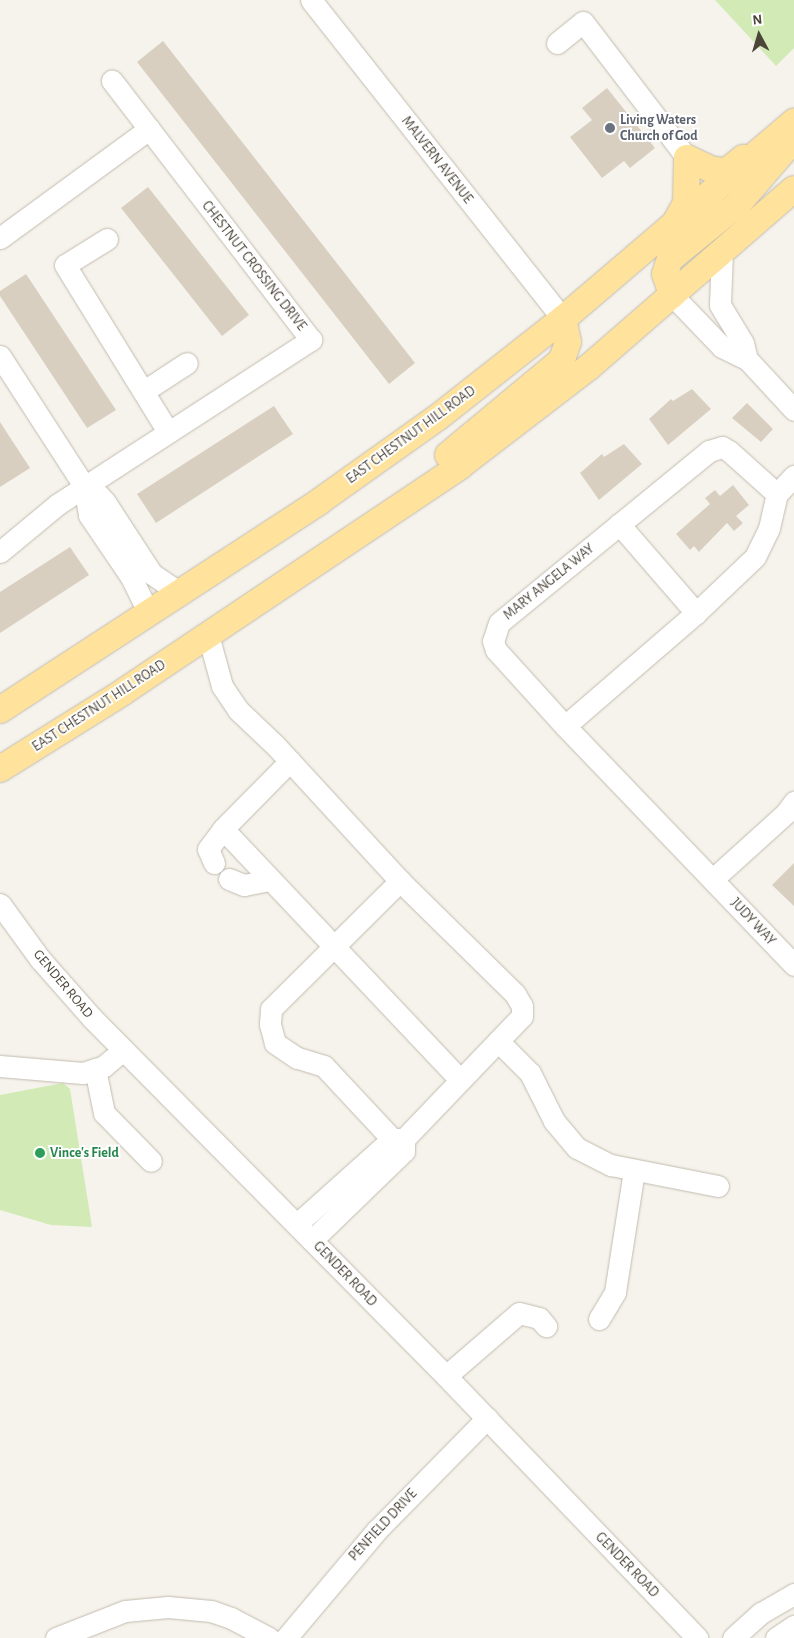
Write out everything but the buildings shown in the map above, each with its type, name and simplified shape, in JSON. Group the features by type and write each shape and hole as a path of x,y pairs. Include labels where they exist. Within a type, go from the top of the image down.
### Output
{"main road":[{"name":"EAST CHESTNUT HILL ROAD","path":"0,710 180,593 437,418 563,319 672,228 794,120"},
{"path":"672,228 686,203 687,158 713,170 727,171 794,120"},
{"path":"672,295 665,274 670,259 738,204 794,139"},
{"name":"EAST CHESTNUT HILL ROAD","path":"1,769 208,635 460,466 581,373 794,189"},
{"path":"377,522 406,489 562,360 568,342 563,319"}],"street":[{"name":"MALVERN AVENUE","path":"311,0 563,319"},
{"path":"557,43 583,22 687,158"},
{"name":"CHESTNUT CROSSING DRIVE","path":"1,550 34,522 84,486 311,340 112,81"},
{"path":"0,238 149,129"},
{"path":"107,239 65,265 168,432"},
{"path":"722,252 720,305 743,343 747,359"},
{"path":"672,295 722,347 747,359 794,410"},
{"path":"0,356 84,486 89,515 131,577 145,606 146,615"},
{"path":"144,391 187,363"},
{"name":"MARY ANGELA WAY","path":"712,879 565,726 496,650 494,633 499,623 715,448 730,451 777,494"},
{"path":"565,726 696,613 755,557 769,528 777,494 794,476"},
{"path":"84,486 96,491 105,502 152,574 180,593"},
{"path":"619,524 696,613"},
{"path":"208,635 222,686 238,710 290,761 400,881 515,994 522,1006 522,1016 460,1080 398,1139 297,1224"},
{"path":"214,863 208,849 223,829 290,761"},
{"path":"712,879 786,813 794,802"},
{"path":"223,829 332,947 460,1080"},
{"path":"229,879 244,885 270,880"},
{"name":"JUDY WAY","path":"712,879 794,965"},
{"path":"312,1240 404,1152 398,1139 324,1066 297,1058 275,1043 270,1024 271,1009 400,881"},
{"name":"GENDER ROAD","path":"0,904 60,982 123,1050 446,1376 697,1638"},
{"path":"498,1041 530,1073 554,1121 577,1148 611,1165 718,1186"},
{"path":"0,1066 83,1073 95,1069 123,1050"},
{"path":"95,1069 104,1113 151,1161"},
{"path":"598,1320 615,1292 634,1170"},
{"path":"446,1376 519,1313 539,1318 546,1326"},
{"name":"PENFIELD DRIVE","path":"286,1638 376,1530 487,1418"},
{"path":"733,1638 761,1613 794,1594"},
{"path":"56,1638 125,1611 168,1608 217,1614 269,1638"},
{"path":"776,1638 794,1626"}],"green space":[{"path":"715,0 794,0 794,48 776,66"},
{"name":"Vince's Field","path":"63,1083 70,1089 92,1227 51,1225 0,1210 0,1095"}],"place":[{"name":"Living Waters Church of God","path":"610,128"},
{"name":"Vince's Field","path":"40,1153"}]}
